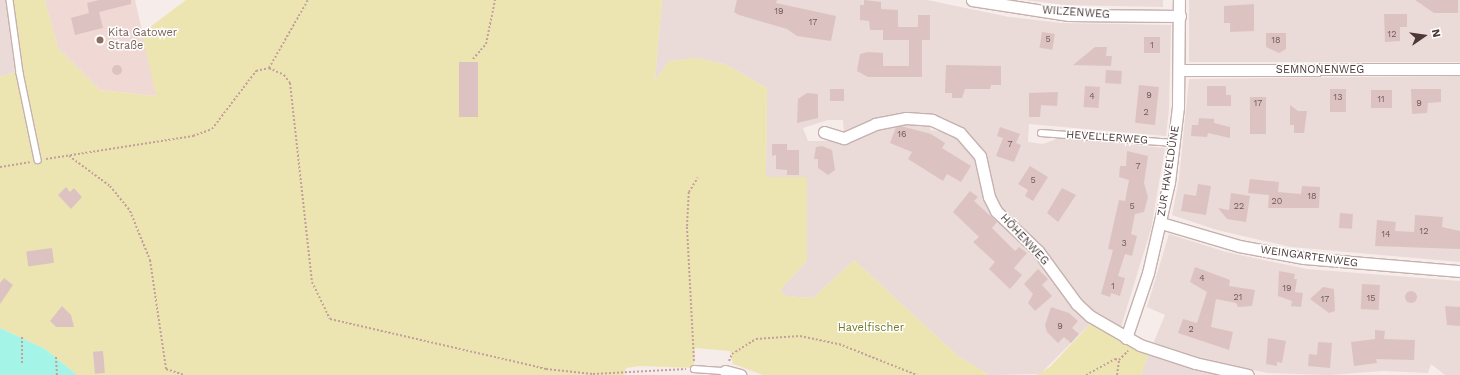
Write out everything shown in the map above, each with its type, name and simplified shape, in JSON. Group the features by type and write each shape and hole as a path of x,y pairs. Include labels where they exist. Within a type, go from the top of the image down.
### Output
{"street":[{"name":"WILZENWEG","path":"972,0 1069,15 1180,16"},
{"name":"ZUR HAVELDÜNE","path":"1130,340 1161,223 1174,143 1179,70 1180,16 1178,0"},
{"name":"SEMNONENWEG","path":"1179,70 1460,69"},
{"name":"HÖHENWEG","path":"824,132 844,138 875,124 906,118 932,120 960,133 980,156 989,197 996,211 1038,252 1077,304 1130,340 1195,363 1248,375"},
{"name":"WEINGARTENWEG","path":"1161,223 1239,246 1304,258 1460,271"},
{"path":"724,371 740,375"}],"lane":[{"path":"10,0 20,72 38,160"},
{"name":"HEVELLERWEG","path":"1041,133 1174,143"},
{"path":"694,369 724,371"}],"path":[{"path":"269,68 308,0"},
{"path":"473,59 486,44 495,0"},
{"path":"184,375 166,369 150,260 130,211 110,186 69,156 193,136 212,129 256,71 269,68 284,75 290,83 312,282 330,319 546,369 610,372 694,369 695,334 687,226 689,192 698,177"},
{"path":"724,371 732,354 756,339 800,336 839,344 917,375"},
{"path":"22,337 22,366"},
{"path":"1117,375 1119,360 1130,340"},
{"path":"56,357 57,375"},
{"path":"1086,375 1115,359 1119,360"},
{"path":"607,375 610,372"}],"shaded area":[{"path":"0,0 6,0 15,72 0,77"},
{"name":"Kita Gatower Straße","path":"45,0 135,0 157,96 100,90 58,48"},
{"path":"662,0 927,0 1009,17 1062,23 1171,25 1169,109 1166,136 1029,124 1028,142 1043,144 1059,138 1165,148 1151,229 1120,330 1081,303 1040,249 999,207 988,182 984,155 973,140 958,128 923,116 878,121 844,135 843,120 828,120 803,128 808,141 843,141 871,128 906,121 931,123 930,130 953,133 972,150 993,212 1034,253 1077,310 1092,322 1040,374 989,375 958,356 854,260 813,298 786,296 780,290 807,261 807,178 766,177 767,88 725,64 695,58 669,61 655,80"},
{"path":"1025,0 1163,0 1163,7 1065,5"},
{"path":"1189,0 1460,0 1460,62 1189,62"},
{"path":"1460,76 1460,262 1291,247 1217,230 1172,215 1179,179 1189,79"},
{"path":"1169,234 1226,252 1307,269 1460,281 1460,375 1445,375 1431,364 1428,373 1383,371 1329,375 1268,373 1204,360 1153,344 1165,315 1147,307"},
{"path":"1149,353 1224,375 1141,375"}],"green space":[{"name":"Havelfischer","path":"6,0 45,0 58,48 100,90 156,96 142,33 186,0 662,0 655,80 669,61 695,58 725,64 767,88 766,177 807,177 807,261 780,290 786,296 813,298 854,260 958,356 989,375 763,375 733,364 730,351 695,348 694,368 640,366 626,368 624,375 77,375 45,349 0,328 0,77 15,72"},
{"path":"1092,322 1117,339 1149,353 1141,375 1036,375 1050,367"}],"water":[{"path":"0,328 45,349 77,375 0,375"}],"building":[{"path":"99,0 131,0 131,4 99,12 103,28 75,35 71,18 89,13 87,3"},
{"path":"737,0 777,0 776,3 836,16 831,41 797,36 787,29 739,15 734,12"},
{"path":"864,0 881,2 881,9 898,10 898,27 918,27 918,15 930,15 930,40 922,40 922,77 868,77 857,71 860,54 868,52 883,53 883,66 909,66 909,40 883,40 883,30 870,30 869,21 860,20 860,5 864,5"},
{"path":"1415,0 1458,0 1458,13 1434,13"},
{"path":"1254,4 1254,31 1230,32 1230,23 1224,23 1224,6"},
{"path":"1384,14 1407,14 1407,27 1400,27 1400,41 1385,42"},
{"path":"1042,32 1055,34 1052,50 1039,48"},
{"path":"1266,33 1286,33 1286,49 1279,53 1266,47"},
{"path":"1144,37 1160,37 1160,53 1144,53"},
{"path":"1095,47 1107,47 1106,56 1112,56 1111,66 1073,65"},
{"path":"459,62 478,62 478,117 459,117"},
{"path":"115,65 119,65 121,66 121,74 115,75 112,72 112,68"},
{"path":"946,65 1001,66 1001,85 991,85 990,89 965,89 962,98 952,98 952,93 945,93"},
{"path":"1106,70 1122,71 1121,84 1105,83"},
{"path":"1139,85 1159,87 1155,125 1135,123"},
{"path":"1085,86 1100,87 1098,108 1084,107"},
{"path":"1207,86 1226,86 1226,95 1231,95 1231,106 1207,106"},
{"path":"830,89 844,89 844,101 830,101"},
{"path":"1330,89 1346,89 1346,112 1330,112"},
{"path":"1411,89 1441,89 1441,102 1428,103 1427,113 1412,114"},
{"path":"1371,90 1392,90 1392,108 1371,108"},
{"path":"1058,92 1057,106 1041,105 1040,117 1029,117 1029,93"},
{"path":"807,93 818,94 818,118 797,123 798,99"},
{"path":"1250,97 1266,97 1266,134 1250,134"},
{"path":"1290,105 1298,111 1307,111 1304,133 1294,133 1294,125 1290,125"},
{"path":"1199,118 1214,119 1214,123 1230,127 1230,138 1208,133 1207,137 1191,136 1192,125 1198,125"},
{"path":"901,126 931,134 945,143 942,148 971,166 961,182 947,174 943,181 908,159 912,152 890,143 896,127"},
{"path":"1000,127 1020,134 1016,143 1021,145 1014,162 996,156 1003,138 997,136"},
{"path":"772,144 787,144 787,150 799,150 799,175 787,175 787,170 776,169 776,155 772,156"},
{"path":"822,146 832,150 835,170 828,175 818,168 818,159 814,159 816,147"},
{"path":"1127,151 1148,156 1144,183 1148,197 1144,212 1135,214 1131,234 1137,236 1132,256 1125,254 1118,276 1125,278 1120,296 1111,293 1110,297 1101,294 1113,250 1108,249 1119,200 1125,201 1129,180 1119,177 1120,166 1126,166"},
{"path":"1030,166 1048,177 1033,201 1025,196 1028,190 1018,184"},
{"path":"1250,179 1279,182 1278,192 1301,194 1302,186 1320,187 1319,208 1268,208 1269,195 1248,193"},
{"path":"1198,184 1211,186 1206,215 1181,211 1184,194 1196,196"},
{"path":"66,187 70,192 74,188 82,197 71,209 58,195"},
{"path":"1062,188 1076,195 1058,222 1047,213"},
{"path":"970,191 978,197 974,201 997,222 992,228 1015,251 1019,247 1027,253 1014,268 1022,275 1010,289 989,269 995,262 973,242 979,237 953,212"},
{"path":"1231,193 1250,196 1246,222 1227,219 1218,208 1229,210"},
{"path":"1340,213 1353,214 1352,229 1339,228"},
{"path":"1415,215 1443,217 1442,227 1460,231 1460,249 1375,246 1377,220 1396,222 1395,231 1414,232"},
{"path":"52,248 54,263 28,266 26,252"},
{"path":"1195,267 1230,280 1229,286 1255,290 1252,306 1238,307 1236,303 1216,299 1211,327 1233,332 1229,350 1178,333 1183,319 1197,323 1207,292 1190,282"},
{"path":"1038,269 1048,279 1042,285 1052,296 1035,311 1028,303 1033,294 1024,284"},
{"path":"1279,271 1295,274 1294,279 1297,279 1295,292 1303,293 1301,307 1291,306 1292,301 1278,296"},
{"path":"4,278 13,285 0,304 0,283"},
{"path":"1362,284 1380,285 1379,310 1361,309"},
{"path":"1323,287 1334,289 1335,311 1329,313 1310,299"},
{"path":"1411,291 1415,293 1417,297 1415,301 1411,303 1407,301 1405,297 1407,293"},
{"path":"62,306 71,315 74,327 56,327 50,321"},
{"path":"1445,306 1460,307 1460,326 1447,325"},
{"path":"1051,307 1069,313 1078,321 1072,328 1079,334 1071,343 1064,337 1058,343 1047,332 1045,325"},
{"path":"1375,330 1385,331 1384,339 1415,340 1414,360 1376,359 1377,363 1354,366 1351,342 1375,339"},
{"path":"1268,338 1286,341 1282,363 1277,362 1277,366 1266,364"},
{"path":"1318,342 1332,343 1330,368 1308,366 1309,354 1317,355"},
{"path":"103,351 105,373 95,374 93,352"}],"place":[{"name":"Kita Gatower Straße","path":"100,40"}]}
